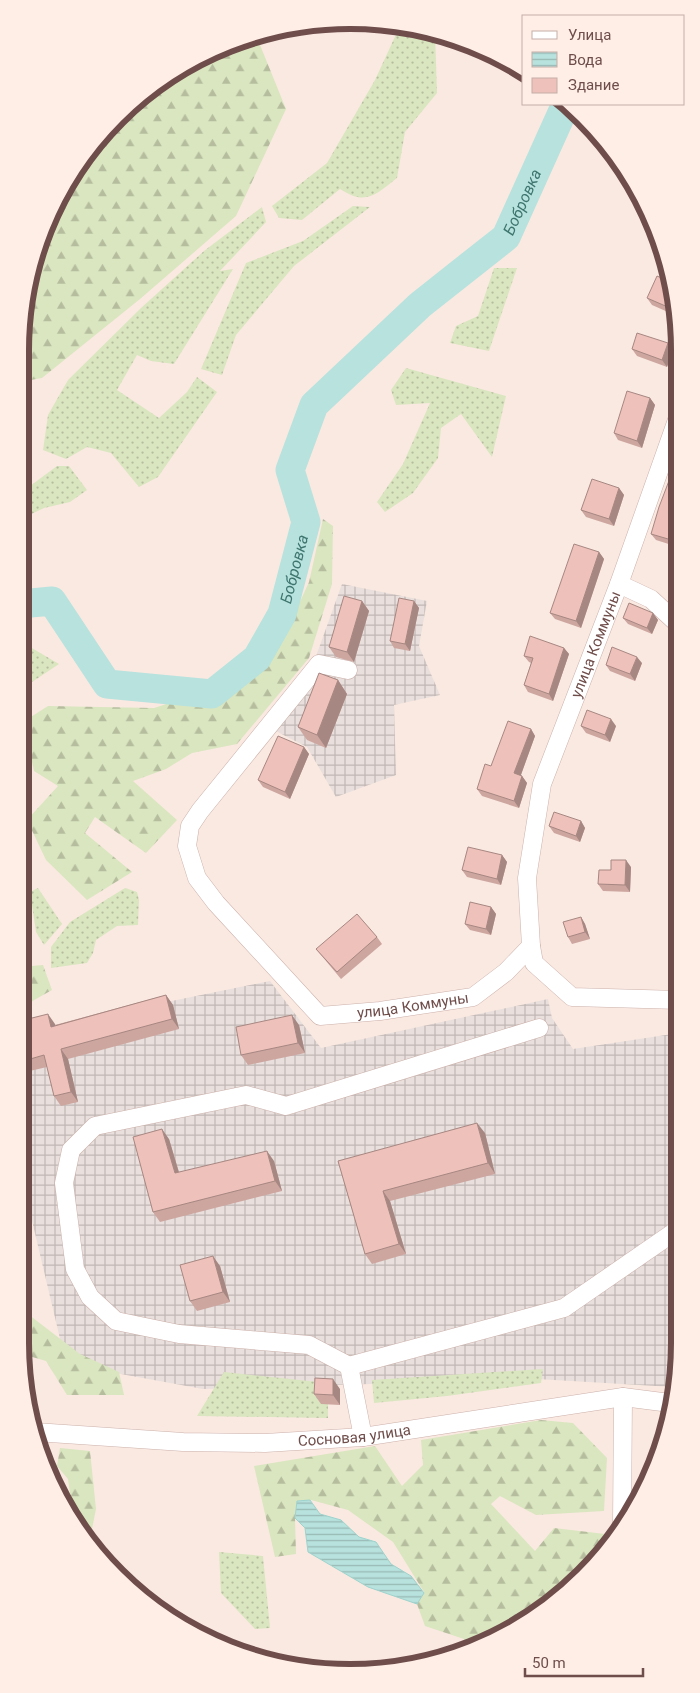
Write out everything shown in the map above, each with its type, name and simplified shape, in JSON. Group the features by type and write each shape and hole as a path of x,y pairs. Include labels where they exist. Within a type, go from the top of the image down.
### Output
{"street":[{"name":"улица Коммуны","path":"348,670 319,664 200,811 190,826 186,846 197,878 216,903 320,1016 380,1011 473,996 506,972 531,946 527,878 542,784 619,584 671,439"},
{"path":"619,584 651,599 671,618"},
{"path":"531,946 534,963 572,997 671,1000"},
{"path":"539,1028 286,1106 246,1095 95,1126 71,1150 64,1183 75,1269 90,1297 116,1321 179,1334 309,1345 349,1366 564,1308 671,1234"},
{"path":"349,1366 364,1437"},
{"path":"622,1513 623,1397"},
{"name":"Сосновая улица","path":"42,1432 183,1442 256,1443 364,1437 623,1397 666,1402"}],"shaded area":[{"path":"342,584 427,601 419,646 440,695 394,705 396,775 336,797 307,747 262,724 315,659"},
{"path":"270,981 321,1048 548,999 552,1018 573,1049 671,1034 671,1364 669,1387 537,1379 203,1389 66,1364 29,1208 29,1030"}],"green space":[{"path":"397,32 435,41 437,93 405,132 397,178 370,196 357,197 340,189 302,220 279,218 272,206 327,163 375,80"},
{"path":"259,42 286,109 236,216 140,299 42,378 29,380 31,308 46,247 53,227 72,189 108,138 154,95 208,62 227,53"},
{"path":"353,206 370,207 294,266 236,335 222,375 201,369 246,263 303,241"},
{"path":"262,207 266,222 220,271 233,269 174,364 151,361 137,355 117,390 159,418 187,392 197,377 217,392 158,477 139,487 111,453 87,447 66,459 43,450 48,415 68,380 141,308 204,251"},
{"path":"494,268 517,268 489,351 450,343 456,326 478,316"},
{"path":"406,368 506,396 492,457 461,414 441,428 438,458 413,493 385,512 377,502 403,464 430,403 396,405 391,390"},
{"path":"57,466 69,466 87,490 70,502 44,508 29,515 29,487"},
{"path":"323,519 333,526 332,584 309,658 237,744 192,753 166,769 133,781 177,820 146,853 95,817 85,833 132,872 87,900 46,860 29,824 29,818 58,786 34,771 29,749 29,718 48,706 154,708 179,700 214,707 257,668 287,630 309,582"},
{"path":"29,646 59,664 29,684"},
{"path":"38,888 62,924 44,945 36,932 30,892"},
{"path":"125,888 137,892 139,900 138,925 117,926 96,940 93,953 87,963 51,968 51,947 70,922"},
{"path":"43,965 52,990 29,1003 29,966"},
{"path":"29,1315 80,1354 119,1372 124,1395 67,1395 46,1361 29,1356"},
{"path":"543,1369 541,1383 447,1396 374,1403 372,1380"},
{"path":"224,1372 328,1383 328,1418 197,1416"},
{"path":"541,1420 573,1423 607,1458 604,1511 536,1515 500,1496 491,1504 535,1551 554,1528 605,1534 605,1539 562,1585 546,1598 511,1621 465,1643 464,1639 425,1626 417,1604 424,1592 393,1542 348,1510 311,1500 297,1501 295,1518 296,1554 275,1557 254,1466 375,1446 402,1486 423,1465 421,1440"},
{"path":"60,1448 90,1451 96,1509 92,1529 88,1529 72,1504 68,1479 57,1466"},
{"path":"219,1552 263,1556 270,1628 255,1629 221,1593"}],"water":[{"path":"310,1500 320,1514 341,1520 359,1537 376,1542 391,1564 411,1576 424,1593 417,1604 368,1587 308,1552 305,1528 295,1518 297,1501"}],"building":[{"path":"657,276 663,279 669,307 647,298"},
{"path":"637,333 668,343 662,360 632,349"},
{"path":"627,391 650,398 637,441 614,433"},
{"path":"671,475 671,540 651,534"},
{"path":"592,479 619,488 609,519 581,510"},
{"path":"574,544 599,552 576,621 550,613"},
{"path":"344,596 362,601 347,652 329,647"},
{"path":"399,598 414,601 405,644 390,641"},
{"path":"629,603 653,613 647,628 623,618"},
{"path":"530,636 564,648 549,694 524,685 533,658 524,656"},
{"path":"612,647 637,657 630,674 606,665"},
{"path":"319,673 338,680 317,735 298,727"},
{"path":"587,710 611,719 605,735 581,726"},
{"path":"508,721 531,729 514,773 522,776 514,801 477,789 485,764 491,766"},
{"path":"278,736 304,747 285,792 258,780"},
{"path":"554,812 581,821 576,836 549,826"},
{"path":"468,847 502,855 497,879 462,870"},
{"path":"611,860 626,860 625,885 598,884 599,870 611,870"},
{"path":"470,902 491,907 486,929 465,924"},
{"path":"357,914 377,937 337,972 316,949"},
{"path":"581,917 585,932 568,937 563,922"},
{"path":"166,995 172,1019 61,1049 71,1092 54,1096 44,1055 29,1059 29,1019 48,1014 51,1027"},
{"path":"292,1015 298,1043 241,1055 236,1027"},
{"path":"477,1123 488,1163 383,1191 399,1244 365,1254 338,1161"},
{"path":"162,1129 175,1173 267,1151 275,1181 153,1212 133,1137"},
{"path":"213,1256 223,1292 190,1301 180,1265"},
{"path":"315,1378 333,1379 333,1395 314,1394"}],"waterway":[{"name":"Бобровка","path":"29,603 52,601 107,684 212,694 257,658 282,614 306,522 290,470 314,405 420,305 506,237 564,110"}]}
